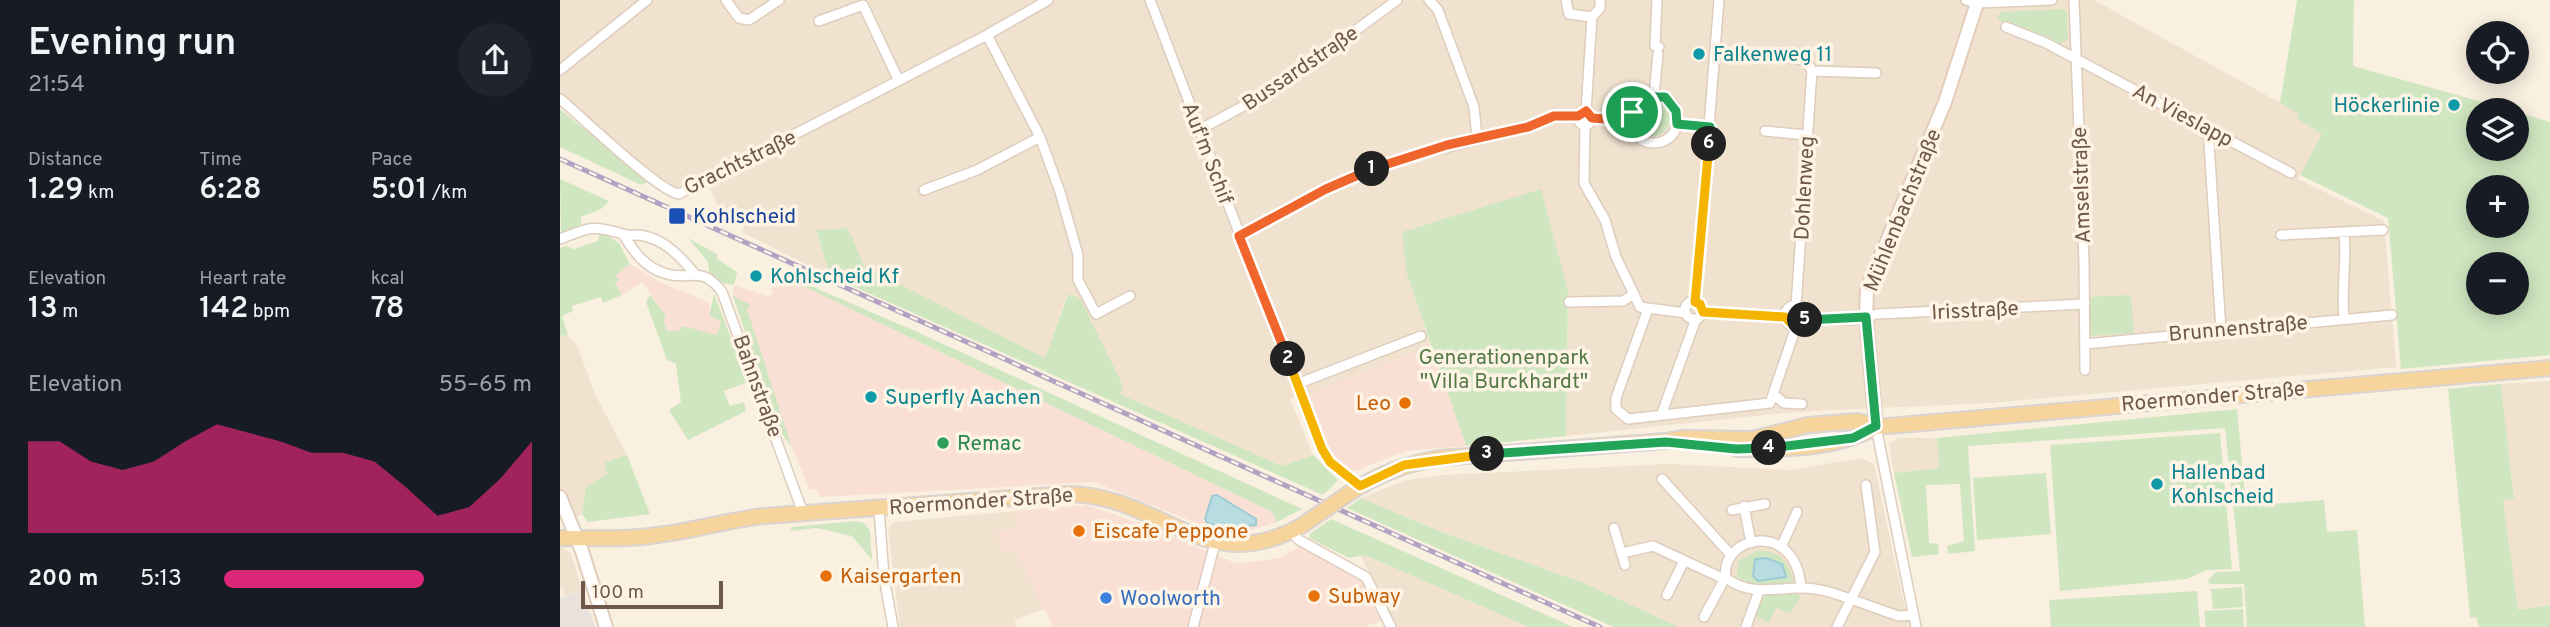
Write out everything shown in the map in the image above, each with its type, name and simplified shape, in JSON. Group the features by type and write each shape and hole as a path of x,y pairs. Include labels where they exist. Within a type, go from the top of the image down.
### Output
{"main road":[{"name":"Roermonder Straße","path":"560,538 659,535 727,520 1006,497 1087,494 1122,502 1214,543 1251,546 1266,543 1296,529 1354,490 1404,465 1440,458 1666,442 1736,449 1781,448 1853,438 1876,426 2550,369"}],"street":[{"path":"560,70 647,0"},
{"path":"726,0 739,18 749,20 779,0"},
{"name":"Grachtstraße","path":"560,99 653,178 672,193 678,194 987,35 1048,0"},
{"name":"Auf'm Schif","path":"1150,0 1322,449 1354,490"},
{"name":"Bussardstraße","path":"1199,130 1287,81 1397,0"},
{"path":"1429,0 1438,10 1474,107 1477,138"},
{"path":"1566,0 1569,14 1592,17"},
{"path":"1600,0 1600,8 1592,17 1584,183 1605,220 1616,257 1640,307 1699,315 1785,317"},
{"path":"1654,96 1659,50 1655,46 1657,0"},
{"path":"1695,302 1719,0"},
{"path":"1974,1 2052,0"},
{"name":"Amselstraße","path":"2074,0 2085,370"},
{"name":"Mühlenbachstraße","path":"1876,426 1866,317 1870,281 1941,113 1974,1"},
{"path":"818,21 863,5 899,80"},
{"name":"An Vieslapp","path":"2006,27 2046,43 2291,173"},
{"path":"987,35 1040,138 1060,192 1078,255 1078,280 1096,314 1130,296"},
{"path":"1716,52 1806,60 1812,71 1876,74"},
{"name":"Dohlenweg","path":"1796,306 1804,221 1801,210 1812,71"},
{"path":"1654,96 1665,97 1671,103 1676,111 1677,124 1668,138 1652,142 1640,139 1631,129 1630,121 1636,103 1644,97 1654,96"},
{"path":"1239,236 1326,189 1371,169 1477,138 1528,127 1554,116 1586,115 1630,121"},
{"path":"1677,124 1710,127"},
{"path":"2208,128 2221,330"},
{"path":"1765,131 1806,135"},
{"path":"924,190 977,170 1040,138"},
{"name":"Bahnstraße","path":"560,239 596,227 654,239 671,249 694,273 712,282 724,297 803,513"},
{"path":"2281,235 2383,230"},
{"path":"2344,232 2348,262 2342,293 2344,318"},
{"path":"623,234 639,260 667,274 694,273"},
{"path":"1569,302 1623,301 1634,294"},
{"path":"1662,413 1699,315 1700,304 1689,304 1686,313"},
{"name":"Irisstraße","path":"1806,318 1853,320 1877,314 2085,304"},
{"path":"1796,306 1802,308 1806,318 1802,325 1796,327 1785,317 1787,309 1796,306"},
{"path":"1648,309 1616,398 1616,409 1628,419 1641,419 1662,413 1770,403 1796,327"},
{"name":"Brunnenstraße","path":"2085,344 2392,315"},
{"path":"1297,384 1421,336"},
{"path":"1773,394 1784,403 1802,404"},
{"path":"1876,426 1916,627"},
{"path":"1662,479 1731,555"},
{"path":"1837,627 1875,552 1866,485"},
{"path":"560,497 578,538 606,627"},
{"path":"1732,510 1765,504"},
{"path":"1744,506 1751,543"},
{"path":"879,509 884,577 893,627"},
{"path":"1782,545 1797,512"},
{"path":"1614,528 1625,565"},
{"path":"1296,529 1299,540 1366,577 1391,627"},
{"path":"1704,617 1724,578 1726,564 1731,555 1751,543 1768,541 1782,545 1796,563 1801,588"},
{"path":"1193,627 1214,543"},
{"path":"1622,553 1653,546 1759,591 1801,588 1824,590 1899,617 1913,615"},
{"path":"1667,595 1684,561"},
{"path":"1746,627 1759,591"}],"shaded area":[{"path":"560,0 2094,0 2300,114 2298,119 2323,134 2298,179 2384,221 2396,367 1989,403 1795,412 1566,436 1568,291 1540,189 1407,275 1431,346 1308,395 1290,398 1313,455 1282,466 1120,394 1080,298 1067,295 1045,358 864,266 847,228 816,231 830,276 742,232 744,226 723,216 704,177 672,191 560,94"},
{"path":"630,264 660,282 710,303 709,316 721,321 717,336 683,326 679,331 667,331 664,321 666,316 642,282 622,295 615,284 616,275"},
{"path":"792,281 794,287 801,285 1272,512 1277,522 1248,531 1209,528 1094,482 820,497 816,489 810,490 733,296 734,285 766,296 773,294 771,288"},
{"path":"568,335 577,345 595,394 627,455 604,463 607,474 586,487 582,514 573,518 560,518 560,336"},
{"path":"1431,346 1466,446 1406,451 1350,473 1330,458 1307,395"},
{"path":"2550,381 2550,605 2518,610 2503,500 2514,498 2501,384"},
{"path":"1897,438 1937,438 1939,468 1894,473 1889,444"},
{"path":"1861,458 1874,464 1909,627 1679,627 1584,583 1439,531 1361,498 1407,480 1442,475 1668,464 1789,470"},
{"path":"1088,505 1150,527 1237,564 1279,558 1301,546 1360,577 1381,621 1364,627 1053,627 1016,551 1001,552 998,532 1016,528 1015,511"},
{"path":"1015,511 1016,528 1001,551 1015,550 1047,608 1014,620 1017,627 900,627 888,530 894,522"},
{"path":"560,547 571,553 582,590 564,596 563,588 560,588"},
{"path":"1365,555 1529,627 1394,627 1361,556"},
{"path":"582,590 595,627 560,627 560,598"}],"green space":[{"path":"2297,0 2354,0 2353,66 2468,98 2466,161 2529,161 2529,116 2550,122 2550,355 2401,369 2388,218 2300,175 2322,134 2297,119 2299,114 2280,103"},
{"path":"2064,9 2067,13 2068,39 2058,45 1997,19 2001,12"},
{"path":"1653,102 1665,107 1670,119 1665,131 1653,136 1641,131 1636,119 1641,107"},
{"path":"560,109 648,182 641,185 560,147"},
{"path":"560,179 609,201 601,209 581,217 581,226 561,233"},
{"name":"Generationenpark \"Villa Burckhardt\"","path":"1541,189 1568,291 1566,436 1466,446 1407,275 1402,232"},
{"path":"848,228 864,266 1045,358 1068,294 1080,298 1123,386 1120,394 1282,466 1313,455 1338,480 1323,495 830,276 816,230"},
{"path":"605,234 619,243 630,264 616,275 619,280 615,284 622,295 603,303 601,297 572,306 573,311 562,316 568,335 560,336 560,248 566,246 574,249 598,241 599,235"},
{"path":"688,238 717,254 717,259 737,272 734,285 722,283 709,272 708,262"},
{"path":"790,277 915,331 1302,509 1277,522 1272,512 801,285 794,287"},
{"path":"714,294 748,382 724,391 730,406 744,402 746,411 688,440 669,410 681,402 676,364 667,360 646,302 650,295 666,316 664,321 667,331 679,331 683,326 717,335 721,321 709,316"},
{"path":"2131,295 2134,333 2090,336 2088,297"},
{"path":"733,296 751,305 747,309 792,448 778,428"},
{"path":"2501,384 2514,499 2503,500 2518,610 2550,605 2550,627 2479,627 2476,617 2470,618 2448,389"},
{"path":"2237,409 2246,506 2324,500 2327,532 2357,530 2365,627 2247,627 2244,584 2209,584 2208,580 2216,572 2240,571 2225,428 1968,446 1975,551 1948,554 1947,546 1964,541 1960,484 1926,485 1929,543 1938,544 1939,554 1912,557 1894,473 1939,468 1937,438"},
{"path":"2220,433 2232,569 2207,570 2186,579 2060,591 2050,445"},
{"path":"627,455 650,514 588,522 582,514 586,487 607,474 604,463"},
{"path":"2046,473 2051,534 1977,540 1973,478"},
{"path":"1361,498 1439,531 1584,583 1679,627 1614,627 1347,508"},
{"path":"1331,519 1573,627 1529,627 1365,555 1349,558 1309,538 1311,533"},
{"path":"856,521 864,523 870,531 872,560 852,536 816,528 791,531 791,527"},
{"path":"1756,551 1771,552 1786,562 1794,582 1758,586 1737,577 1738,561"},
{"path":"2242,587 2243,607 2213,609 2211,589"},
{"path":"2197,591 2200,627 2051,627 2049,600"},
{"path":"1797,592 1800,597 1791,613 1776,608 1769,623 1753,615 1764,594"},
{"path":"2243,609 2244,627 2206,627 2204,611"}],"water":[{"path":"1217,495 1256,519 1256,525 1225,528 1207,523 1205,519 1212,496"},
{"path":"1766,558 1782,564 1786,577 1758,581 1753,576 1755,559"}],"railway":[{"path":"560,159 1600,627"}],"place":[{"name":"Falkenweg 11","path":"1699,54"},
{"name":"Höckerlinie","path":"2454,105"},
{"name":"Kohlscheid","path":"677,216"},
{"name":"Kohlscheid Kf","path":"756,276"},
{"name":"Superfly Aachen","path":"871,397"},
{"name":"Leo","path":"1405,403"},
{"name":"Remac","path":"943,443"},
{"name":"Hallenbad Kohlscheid","path":"2157,484"},
{"name":"Eiscafe Peppone","path":"1079,531"},
{"name":"Kaisergarten","path":"826,576"},
{"name":"Subway","path":"1314,596"},
{"name":"Woolworth","path":"1106,598"}],"route":[{"path":"1644,97 1665,97 1676,111 1677,124 1710,127 1695,302 1700,304 1703,312 1785,317 1796,327 1804,324 1806,318 1853,320 1866,317 1876,426 1853,438 1781,448 1736,449 1666,442 1440,458 1404,465 1382,473 1360,486 1330,462 1322,449 1239,236 1326,189 1396,160 1447,145 1528,127 1554,116 1578,116 1588,111 1592,118 1630,121 1632,112 1636,103 1644,97"}]}
